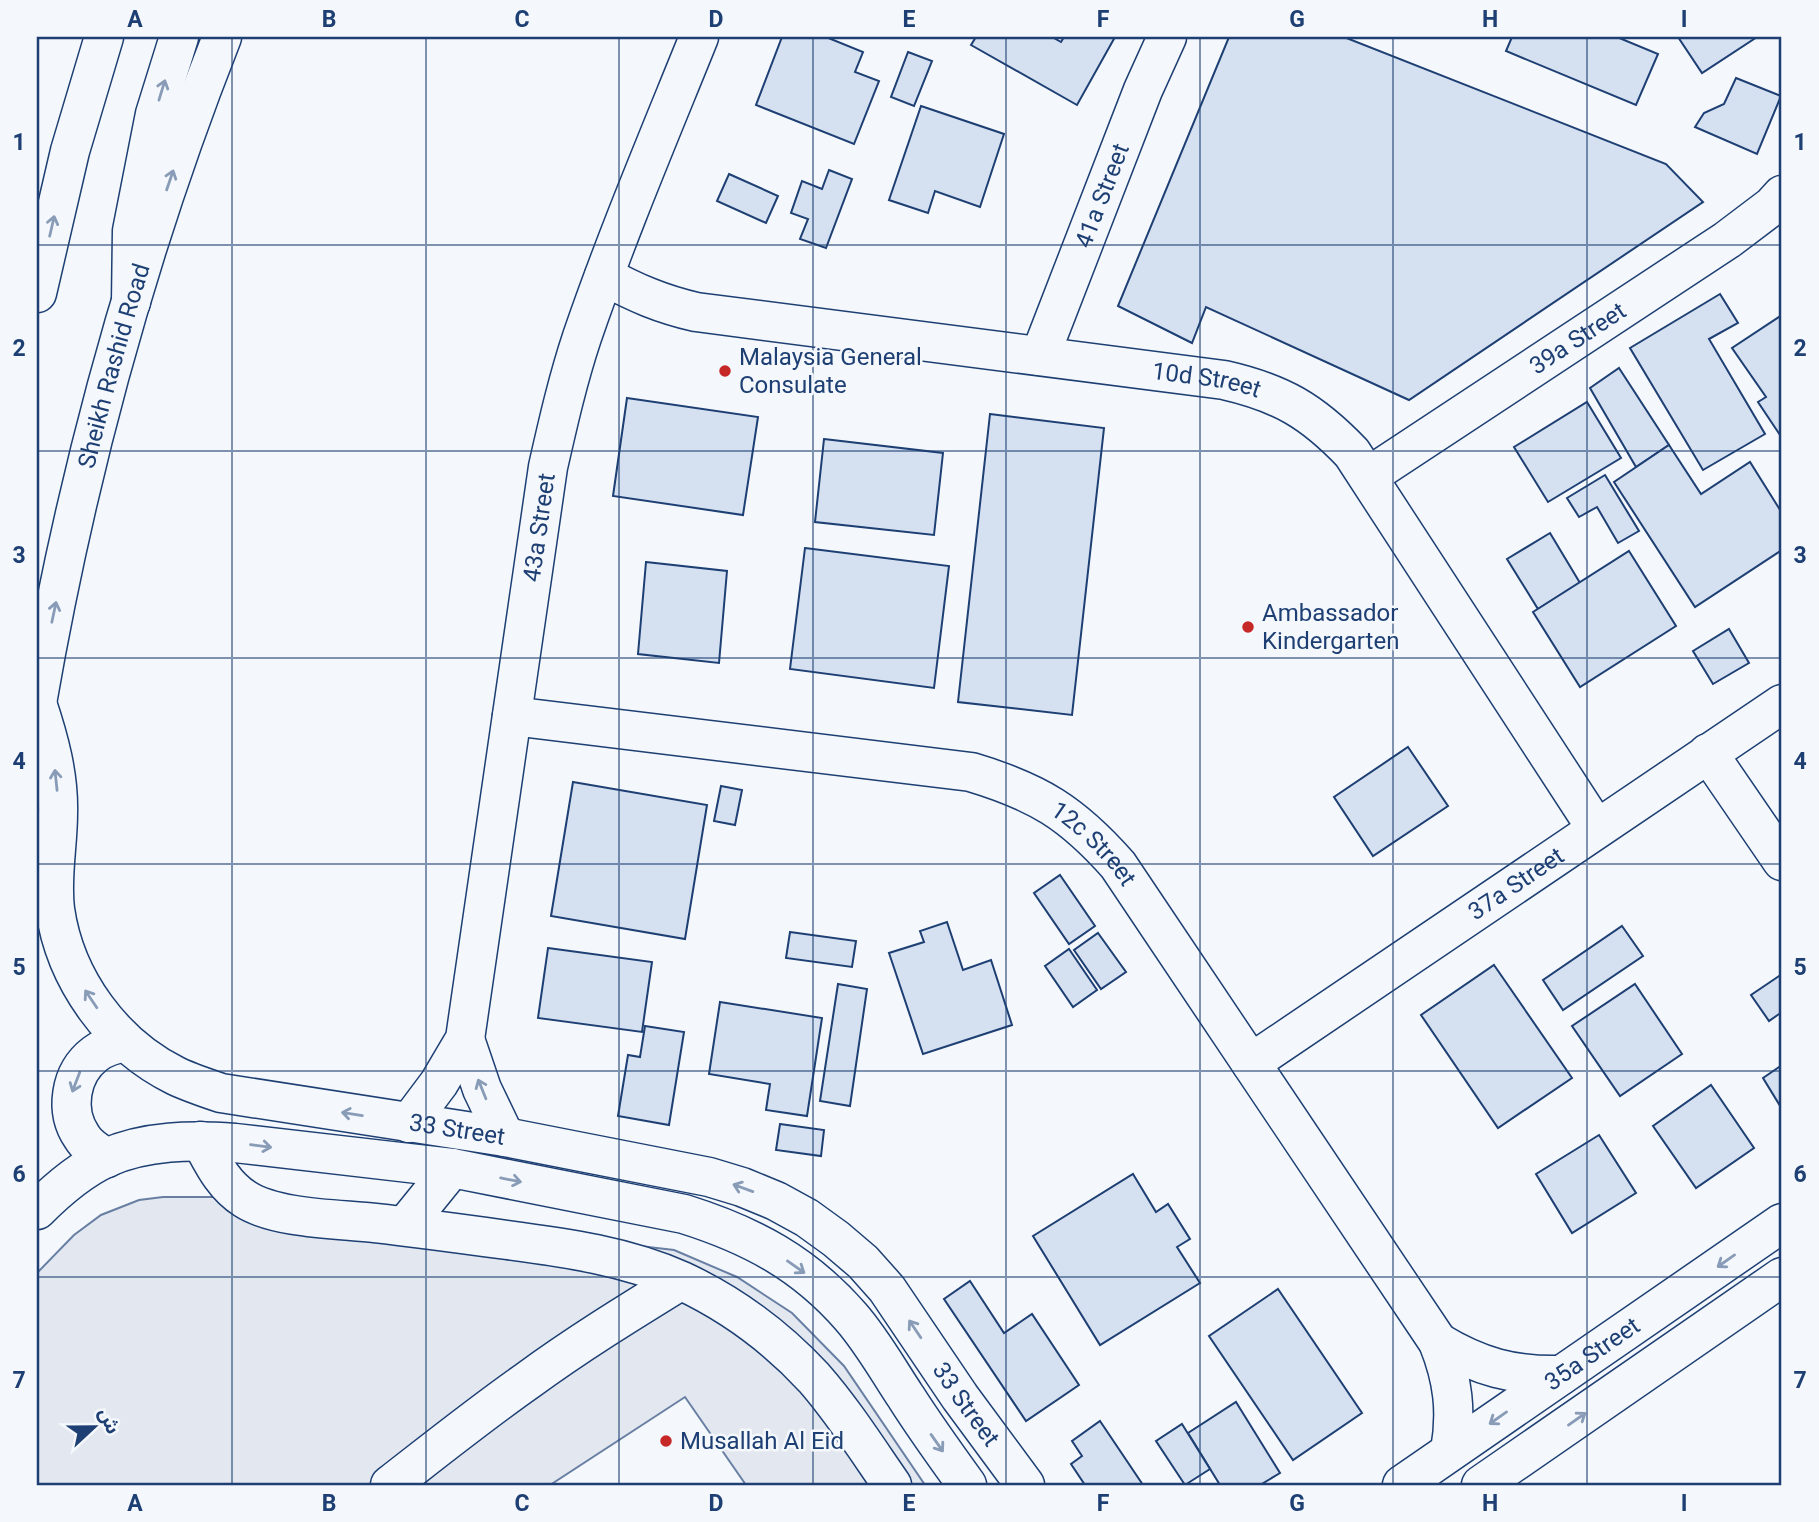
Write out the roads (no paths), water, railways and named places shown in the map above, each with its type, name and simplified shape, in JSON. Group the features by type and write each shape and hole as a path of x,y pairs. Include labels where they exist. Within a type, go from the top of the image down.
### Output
{"main road":[{"path":"37,293 70,151 104,37"},
{"path":"131,302 132,231 155,114 179,37"},
{"name":"Sheikh Rashid Road","path":"37,703 72,528 131,302 166,191 222,37"},
{"name":"43a Street","path":"409,1123 439,1083 465,1039 548,467 563,402 581,339 604,276 699,37"},
{"name":"41a Street","path":"1040,356 1143,90 1167,37"},
{"name":"39a Street","path":"1368,476 1727,240 1772,206 1782,195"},
{"name":"10d Street","path":"604,276 642,296 696,312 1224,380 1281,397 1308,412 1332,431 1368,476 1596,828"},
{"name":"33 Street","path":"37,703 49,739 56,775 58,813 53,880 62,940 87,995 125,1042 177,1077 221,1093 505,1137 709,1177 776,1201 807,1218 836,1239 863,1262 887,1289 960,1397 1025,1485"},
{"name":"37a Street","path":"1251,1063 1782,704"},
{"name":"12c Street","path":"512,716 971,772 1005,782 1037,797 1067,816 1118,865 1438,1342 1450,1377 1453,1396 1454,1423 1450,1451"},
{"path":"1708,753 1782,861"},
{"name":"43a Street","path":"465,1039 482,1089 505,1137"},
{"path":"107,1158 93,1150 75,1125 71,1109 72,1093 76,1078 96,1053 125,1042"},
{"path":"201,1141 223,1179 245,1199 259,1206 288,1214 405,1226 607,1255 680,1281 724,1304 786,1351 814,1378 839,1409 892,1485"},
{"name":"33 Street","path":"37,1210 79,1174 107,1158 169,1142 201,1141 452,1168 684,1214 747,1236 803,1272 828,1293 872,1344 967,1485"},
{"path":"405,1226 452,1168"},
{"name":"35a Street","path":"1402,1485 1782,1223"},
{"name":"35a Street","path":"1481,1485 1782,1277"},
{"path":"390,1485 529,1380 680,1281"},
{"name":"12c Street","path":"1438,1342 1466,1358 1497,1369 1561,1375"}],"place":[{"name":"Malaysia General Consulate","path":"725,371"},
{"name":"Ambassador Kindergarten","path":"1248,627"},
{"name":"Musallah Al Eid","path":"666,1441"}]}
